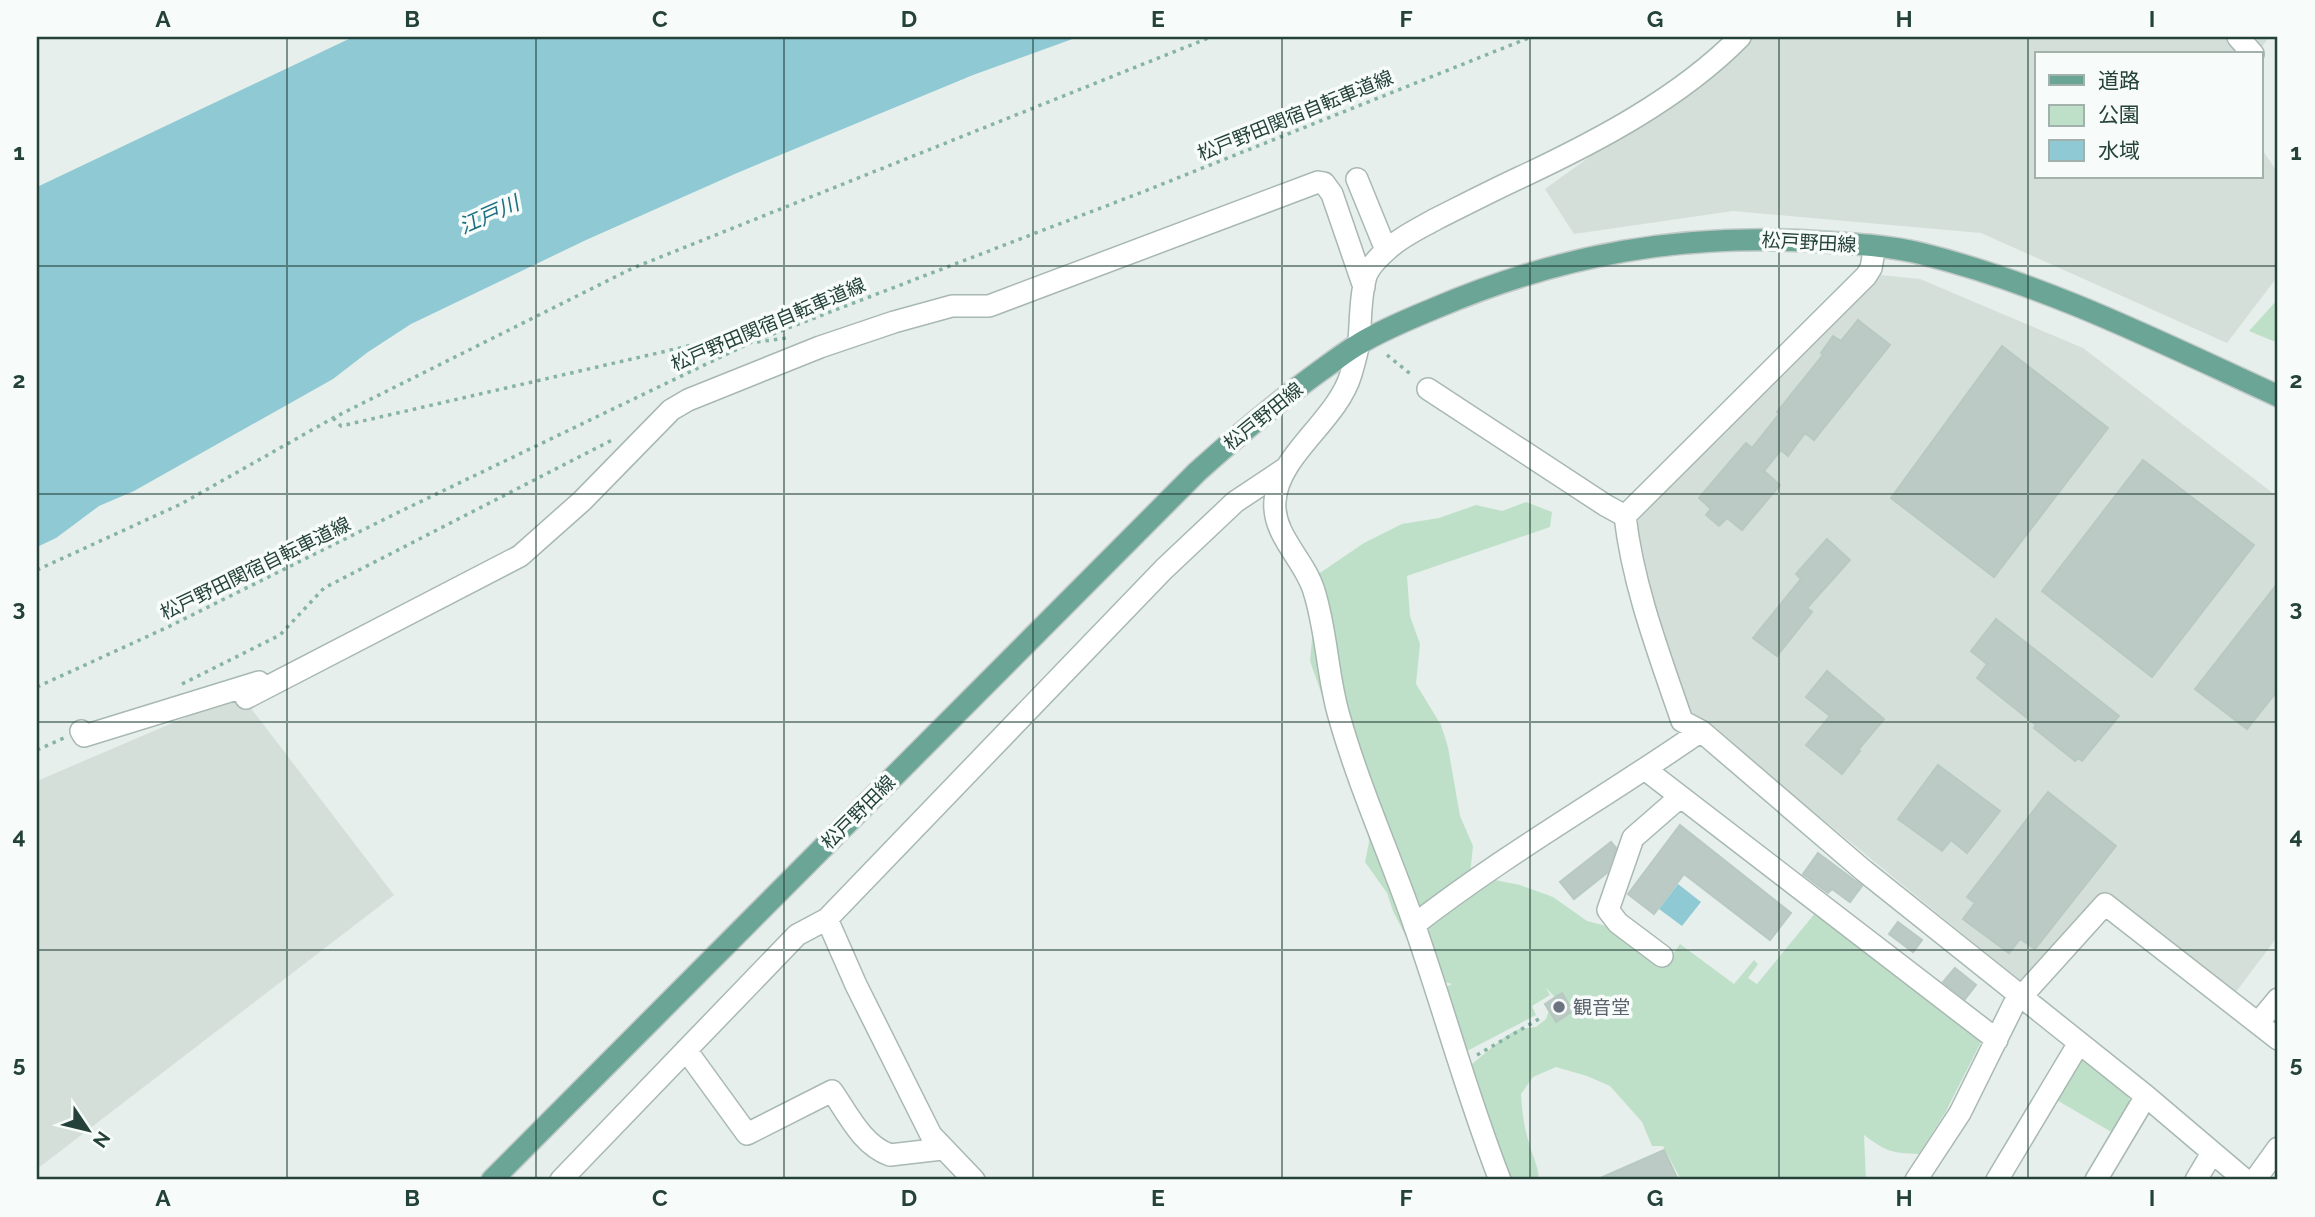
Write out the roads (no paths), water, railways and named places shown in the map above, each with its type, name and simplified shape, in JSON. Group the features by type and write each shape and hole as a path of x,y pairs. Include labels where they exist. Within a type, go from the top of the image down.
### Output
{"main road":[{"name":"松戸野田線","path":"492,1180 1188,481 1255,419 1359,344 1470,293 1547,267 1605,253 1661,245 1725,239 1784,239 1875,246 1921,254 2012,281 2116,322 2278,396"}],"street":[{"path":"1495,1179 1414,925 1340,719 1330,682 1324,631 1312,583 1278,522 1274,504 1277,489 1286,468 1337,406 1350,378 1359,344 1367,272 1387,250 1425,225 1574,152 1649,108 1740,37"},
{"path":"2238,37 2251,52"},
{"path":"1357,179 1387,250"},
{"path":"246,698 520,556 582,501 671,410 716,387 820,347 894,321 952,306 989,306 1318,182 1324,183 1332,194 1364,287"},
{"path":"1625,516 1866,276 1871,268 1875,246"},
{"path":"1429,388 1625,516"},
{"path":"561,1180 797,935 827,919 1164,569 1235,502 1286,468"},
{"path":"1625,516 1650,628 1682,721 1701,731 1863,870 2146,1096 2245,1180"},
{"path":"81,731 84,736 268,679 272,684"},
{"path":"1414,925 1451,896 1646,770 1701,731"},
{"path":"1646,770 1997,1040"},
{"path":"1662,956 1618,923 1608,910 1633,838 1680,796"},
{"path":"1916,1180 1960,1113 2021,995 2105,904 2278,1039"},
{"path":"827,919 856,985 931,1135 974,1180"},
{"path":"2259,1022 2278,999"},
{"path":"1997,1180 2079,1043"},
{"path":"686,1050 747,1134 832,1091 864,1138 882,1152 890,1155 942,1149"},
{"path":"2096,1180 2146,1096"},
{"path":"2255,1180 2278,1148"},
{"path":"2196,1180 2213,1153"}],"water":[{"name":"江戸川","path":"353,37 1078,37 973,75 737,173 586,240 411,324 333,379 134,491 99,506 56,538 37,547 37,187"},
{"path":"1678,884 1701,902 1682,926 1659,909"}],"place":[{"name":"観音堂","path":"1559,1007"}]}
